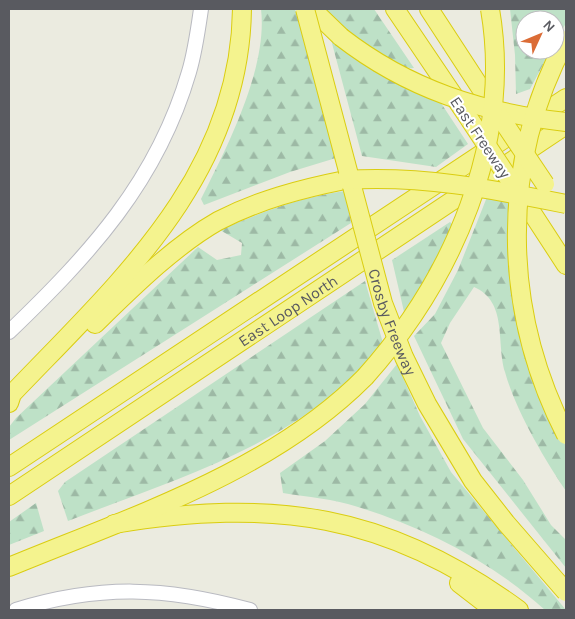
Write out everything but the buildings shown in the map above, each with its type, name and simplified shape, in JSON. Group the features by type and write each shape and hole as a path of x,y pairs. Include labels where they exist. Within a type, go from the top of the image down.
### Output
{"highway":[{"path":"9,404 12,394 147,250 186,195 204,162 228,99 234,73 242,9"},
{"name":"Crosby Freeway","path":"305,9 383,303 404,357 427,404 473,481 506,523 566,592"},
{"path":"312,9 341,36 393,73 431,90 516,115 566,123"},
{"name":"East Freeway","path":"396,9 566,265"},
{"name":"East Freeway","path":"429,9 566,216"},
{"path":"9,567 188,492 268,453 329,412 365,377 388,351 419,308 440,271 468,206 485,150 496,89 494,40 490,9"},
{"path":"566,40 540,98 526,146 517,207 516,229 517,272 521,303 540,371 566,435"},
{"name":"East Loop North","path":"9,466 566,98"},
{"name":"East Loop North","path":"9,496 566,123"},
{"path":"9,404 119,300 169,257 217,222 264,200 288,192 345,180 419,179 467,185 566,204"},
{"path":"114,524 192,513 250,512 301,515 358,528 434,557 484,586 519,610"},
{"path":"358,528 398,545 437,567 494,610"}],"main road":[{"path":"9,332 84,256 123,208 159,148 171,124 190,72 201,9"},
{"path":"16,610 63,597 136,591 176,593 250,610"}],"green space":[{"path":"261,9 295,9 336,158 290,172 204,205 201,199 233,132 252,81 261,32"},
{"path":"322,9 374,9 414,68 404,67 380,54 353,35"},
{"path":"510,9 566,9 565,25 565,10 515,10 515,55"},
{"path":"329,32 353,54 378,72 406,86 437,97 468,144 436,167 362,156"},
{"path":"515,60 546,60 530,89 516,94"},
{"path":"345,191 351,223 9,440 9,427 16,418 198,247 217,260 241,255 242,243 220,230 281,206 312,197"},
{"path":"487,197 506,200 511,206 548,416 566,446 566,491 540,449 516,402 502,360 499,324 496,313 492,302 485,294 474,287 450,323 441,343 483,428 523,480 551,525 566,540 566,568 463,439 414,336 435,314 458,270"},
{"path":"450,222 453,225 426,285 405,316 392,260"},
{"path":"365,281 383,343 344,385 314,409 282,430 248,448 176,480 68,521 58,491 65,482"},
{"path":"397,364 420,416 451,472 566,610 545,610 525,593 480,562 457,548 408,525 349,504 283,493 280,473 325,441 365,404"},
{"path":"36,503 44,531 9,545 9,522"}]}
